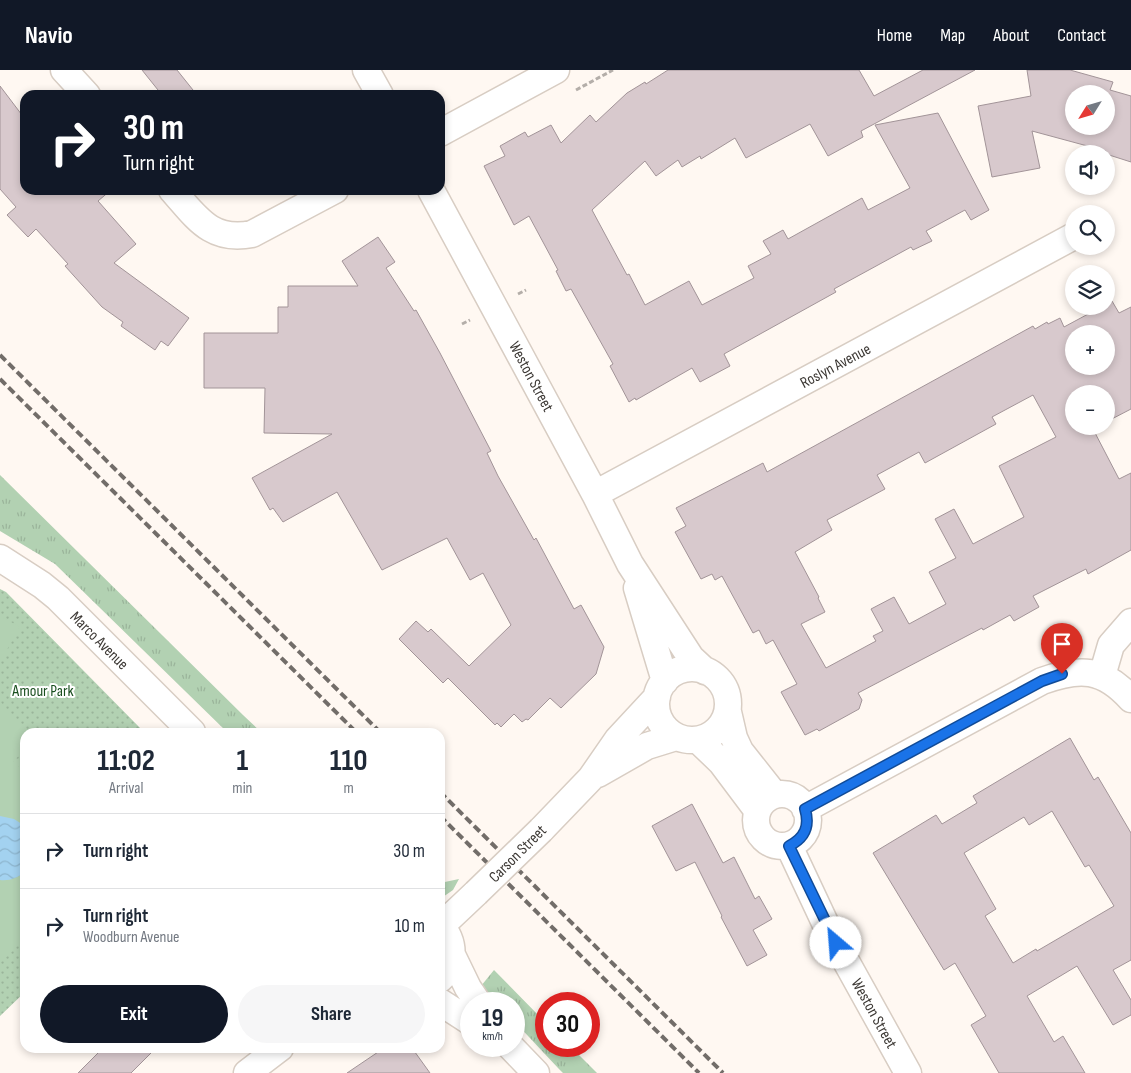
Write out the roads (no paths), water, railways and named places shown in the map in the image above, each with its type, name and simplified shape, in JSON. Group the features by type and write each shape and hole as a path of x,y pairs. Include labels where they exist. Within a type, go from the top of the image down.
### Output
{"street":[{"path":"64,70 82,90"},
{"path":"366,70 377,90"},
{"path":"445,130 556,70"},
{"path":"177,195 201,221 213,230 225,236 238,237 252,234 325,195"},
{"name":"Weston Street","path":"434,195 596,494 630,564 691,658 706,671"},
{"name":"Roslyn Avenue","path":"596,494 1065,241"},
{"name":"Marco Avenue","path":"0,558 42,585 58,598 188,728"},
{"name":"Weston Street","path":"630,564 646,621 657,650 661,689"},
{"path":"1102,676 1111,645 1131,622"},
{"path":"694,668 706,671 716,677 724,687 728,699 728,712 736,746 765,802 720,762 687,738 667,730 660,720 656,709 661,689 673,674 683,669 694,668"},
{"path":"805,809 1042,681 1062,674 1081,671 1102,676 1123,690 1131,699"},
{"name":"Carson Street","path":"445,921 476,893 591,778 618,739 661,689"},
{"path":"687,738 708,737 724,722 728,712"},
{"name":"Carson Street","path":"591,778 647,746 687,738"},
{"path":"783,794 792,796 800,801 808,817 804,835 797,842 789,846 779,846 770,844 762,838 757,830 755,820 765,802 783,794"},
{"name":"Weston Street","path":"789,846 827,927 908,1073"},
{"path":"445,932 450,939 452,955 471,992"},
{"path":"445,974 452,955"},
{"path":"445,1005 460,1015"},
{"path":"248,1073 274,1053"},
{"path":"520,1057 536,1073"}],"water":[{"path":"0,816 14,819 20,823 20,875 7,880 0,880"}],"railway":[{"path":"0,355 376,728"},
{"path":"0,379 352,728"},
{"path":"445,797 723,1073"},
{"path":"445,821 699,1073"}],"park label":[{"name":"Amour Park","path":"43,690"}]}
